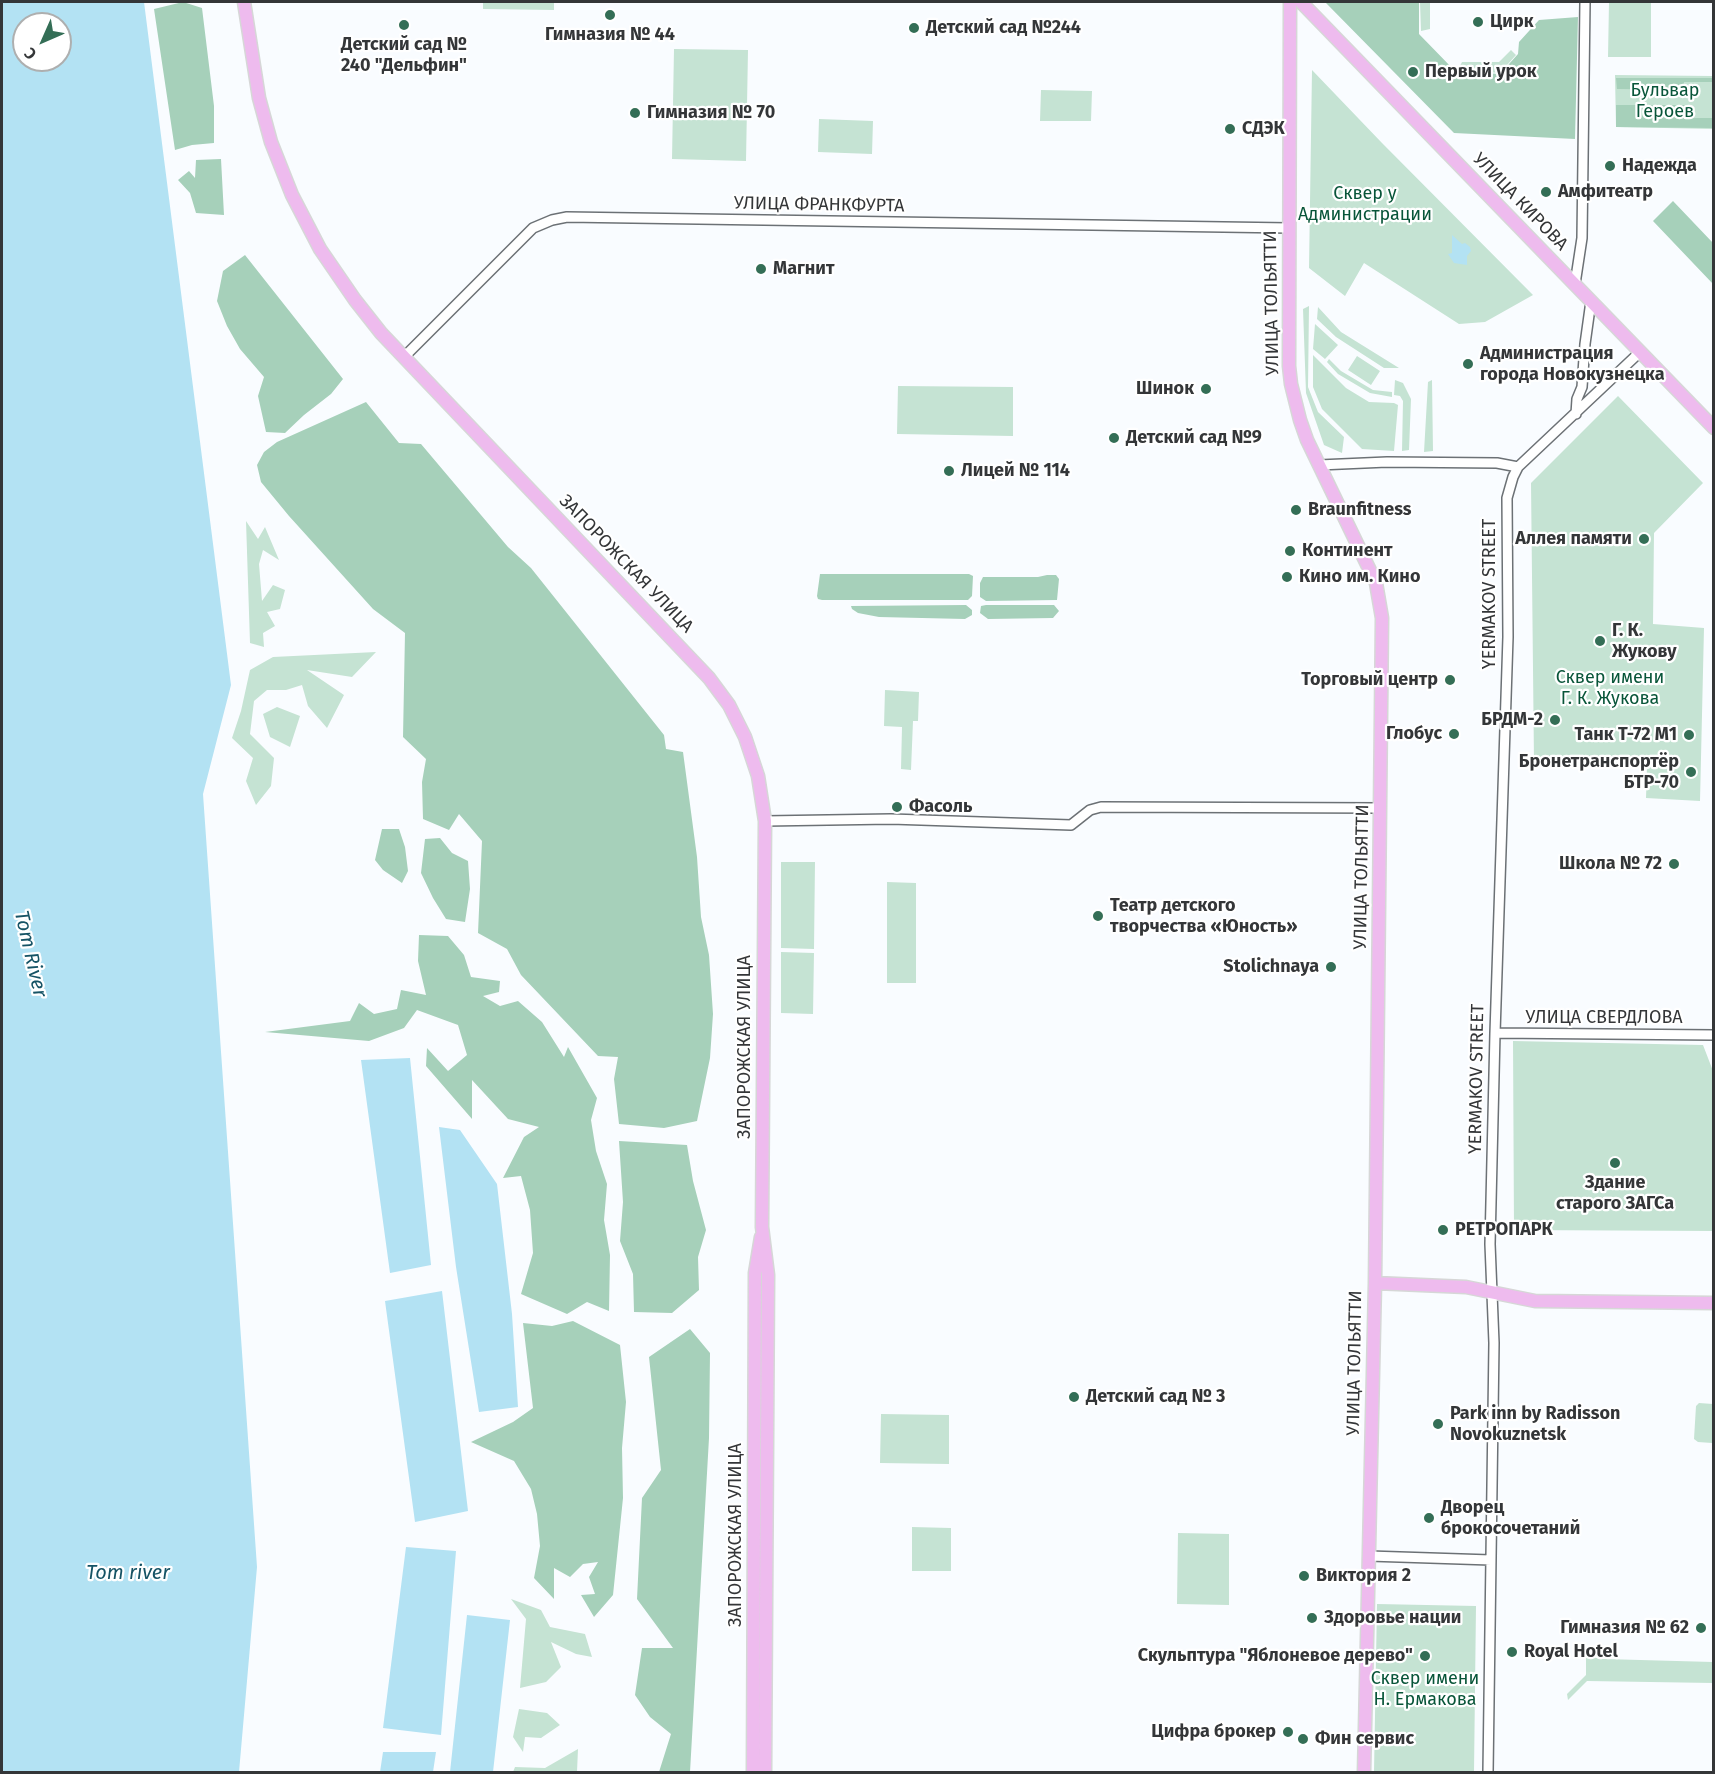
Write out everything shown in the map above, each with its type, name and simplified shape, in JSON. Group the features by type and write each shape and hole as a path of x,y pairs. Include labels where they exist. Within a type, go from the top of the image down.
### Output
{"main road":[{"name":"ЗАПОРОЖСКАЯ УЛИЦА","path":"244,2 259,98 271,142 292,195 320,249 381,333 709,678 729,705 745,737 758,776 765,821 762,1227 768,1275 765,1773"},
{"name":"УЛИЦА ТОЛЬЯТТИ","path":"1290,2 1289,366 1291,384 1300,420 1319,465 1370,568 1380,597 1382,618 1375,1283 1364,1773"},
{"name":"УЛИЦА КИРОВА","path":"1301,2 1713,428"},
{"name":"ЗАПОРОЖСКАЯ УЛИЦА","path":"753,1773 755,1274 762,1227"},
{"path":"1375,1283 1467,1287 1535,1301 1713,1303"}],"street":[{"path":"1575,284 1582,238 1585,2"},
{"name":"УЛИЦА ФРАНКФУРТА","path":"404,357 533,228 567,217 1289,228"},
{"path":"1576,414 1577,399 1582,387 1591,301"},
{"name":"YERMAKOV STREET","path":"1488,1773 1493,1294 1490,1244 1508,638 1507,498 1518,467 1640,352"},
{"path":"1319,465 1387,462 1497,463 1518,467"},
{"path":"765,821 891,819 1071,825 1090,810 1101,807 1381,808"},
{"name":"УЛИЦА СВЕРДЛОВА","path":"1495,1033 1713,1035"},
{"path":"1369,1556 1491,1560"}],"green space":[{"path":"183,2 202,8 214,106 214,143 192,145 175,150 154,9"},
{"path":"483,2 554,2 554,10 483,9"},
{"path":"1325,2 1419,2 1419,34 1455,71 1500,74 1518,54 1519,42 1539,20 1578,17 1575,139 1454,133"},
{"path":"1420,2 1430,2 1430,29 1421,31"},
{"path":"1609,2 1651,2 1651,57 1608,57"},
{"path":"674,49 748,50 746,161 672,159"},
{"path":"1511,50 1516,55 1500,73 1458,70 1462,62 1499,62"},
{"name":"Сквер у Администрации","path":"1312,70 1533,295 1485,322 1459,324 1364,263 1345,296 1309,268"},
{"name":"Бульвар Героев","path":"1615,75 1713,76 1713,129 1616,127"},
{"path":"1616,78 1713,78 1714,82 1684,82 1684,90 1617,89"},
{"path":"1041,90 1092,91 1091,121 1040,121"},
{"path":"1616,105 1685,105 1685,118 1713,118 1713,128 1616,127"},
{"path":"819,119 873,121 872,154 818,152"},
{"path":"221,159 224,215 196,213 190,193 178,180 189,171 195,178 196,160"},
{"path":"1673,201 1713,243 1713,284 1653,221"},
{"path":"245,255 343,379 331,394 285,433 266,432 258,396 264,377 240,349 217,301 223,271"},
{"path":"1309,306 1308,387 1318,412 1344,437 1342,453 1324,445 1306,393 1303,309"},
{"path":"1318,307 1341,332 1399,368 1384,368 1336,337 1317,319"},
{"path":"1315,324 1338,345 1325,359 1313,349"},
{"path":"1313,355 1346,388 1369,402 1398,405 1394,451 1362,449 1322,409 1313,387"},
{"path":"1357,356 1380,371 1371,385 1348,370"},
{"path":"1329,359 1341,371 1373,390 1392,392 1392,397 1370,393 1338,374 1327,362"},
{"path":"1395,380 1403,383 1411,399 1409,450 1402,451 1403,401 1400,396 1394,395"},
{"path":"1432,380 1433,451 1424,452 1428,382"},
{"path":"898,386 1013,387 1013,436 897,434"},
{"name":"Сквер имени Г. К. Жукова","path":"1618,396 1703,483 1654,533 1653,624 1704,628 1700,801 1646,798 1647,767 1534,762 1531,483"},
{"path":"366,402 399,443 421,444 508,547 531,568 664,735 666,749 683,752 697,857 701,917 709,955 713,1014 710,1058 697,1121 664,1128 619,1124 614,1079 618,1057 598,1056 521,975 507,949 478,933 482,841 459,814 449,830 423,819 422,782 426,759 403,737 405,633 373,609 261,482 257,465 264,452 277,442"},
{"path":"246,521 258,539 265,527 279,560 263,550 259,564 262,601 273,585 285,590 280,609 267,612 275,626 263,633 264,647 250,643"},
{"path":"820,574 969,574 973,576 972,596 968,600 822,600 817,596"},
{"path":"1056,575 1059,579 1057,600 986,601 980,597 980,583 983,577"},
{"path":"966,605 972,610 972,615 965,619 879,617 858,613 851,606"},
{"path":"1054,605 1059,611 1053,618 988,619 980,613 981,606"},
{"path":"376,652 352,677 307,670 344,695 327,728 308,706 302,685 286,690 267,690 254,701 250,734 274,758 271,786 256,805 246,781 253,758 232,738 250,670 273,657"},
{"path":"885,690 919,692 918,721 913,721 911,770 901,769 902,727 884,726"},
{"path":"277,707 300,716 290,747 270,737 263,714"},
{"path":"382,829 399,829 405,847 408,871 402,883 383,870 375,860"},
{"path":"440,838 452,853 468,861 470,889 465,922 446,919 421,873 425,839"},
{"path":"781,862 815,862 814,949 781,948"},
{"path":"887,882 916,883 916,983 887,983"},
{"path":"419,935 448,936 464,955 471,977 500,981 499,992 483,996 500,1006 518,1001 542,1022 564,1057 568,1047 597,1098 591,1120 596,1151 607,1184 604,1220 610,1255 609,1311 587,1302 567,1314 521,1294 533,1253 530,1210 521,1176 503,1178 524,1137 539,1127 508,1119 472,1080 472,1119 426,1066 427,1048 448,1071 467,1055 458,1025 417,1010 404,1028 369,1041 265,1032 350,1021 359,1003 374,1014 397,1009 401,990 426,995 418,961"},
{"path":"781,952 814,953 813,1014 781,1013"},
{"path":"1513,1041 1703,1045 1713,1071 1713,1231 1514,1230"},
{"path":"619,1141 687,1145 693,1181 706,1230 698,1257 699,1290 672,1313 634,1312 633,1274 620,1241 623,1202"},
{"path":"573,1321 620,1345 626,1402 622,1448 623,1498 613,1595 594,1617 581,1595 595,1594 589,1577 598,1562 583,1564 570,1577 554,1568 554,1599 534,1578 540,1546 537,1514 531,1489 514,1461 471,1442 513,1422 533,1408 523,1323 552,1326"},
{"path":"690,1329 710,1353 709,1438 690,1772 659,1772 671,1734 650,1717 635,1695 642,1648 673,1648 637,1599 642,1498 661,1470 649,1357"},
{"path":"1699,1403 1713,1404 1712,1443 1698,1442 1694,1439 1696,1406"},
{"path":"881,1414 949,1415 949,1464 880,1463"},
{"path":"912,1527 951,1528 951,1571 912,1571"},
{"path":"1178,1533 1229,1534 1229,1605 1177,1604"},
{"path":"511,1599 541,1610 550,1627 585,1634 592,1657 576,1654 551,1642 561,1667 546,1682 520,1688 526,1619"},
{"name":"Сквер имени Н. Ермакова","path":"1377,1604 1476,1606 1474,1772 1374,1772"},
{"path":"1580,1651 1586,1656 1604,1659 1713,1662 1713,1683 1587,1681 1568,1700 1567,1694 1586,1675 1586,1659 1579,1654"},
{"path":"519,1709 547,1713 560,1725 541,1738 525,1737 523,1752 513,1737"},
{"path":"578,1749 577,1772 513,1772 515,1767 545,1768"}],"water":[{"name":"Tom river","path":"2,2 144,2 231,685 203,794 257,1567 239,1772 2,1772"},
{"path":"1452,235 1462,244 1465,243 1470,247 1467,265 1454,263 1448,254 1452,253"},
{"path":"410,1058 431,1265 390,1273 361,1060"},
{"path":"439,1127 460,1130 497,1184 512,1314 518,1407 479,1412 456,1267"},
{"path":"442,1291 468,1511 415,1522 385,1301"},
{"path":"406,1547 456,1551 441,1735 383,1728"},
{"path":"467,1615 510,1620 493,1772 450,1772"},
{"path":"383,1752 436,1752 433,1772 380,1772"}],"place":[{"name":"Гимназия № 44","path":"610,15"},
{"name":"Цирк","path":"1478,22"},
{"name":"Детский сад № 240 \"Дельфин\"","path":"404,25"},
{"name":"Детский сад №244","path":"914,28"},
{"name":"Первый урок","path":"1413,72"},
{"name":"Гимназия № 70","path":"635,113"},
{"name":"СДЭК","path":"1230,129"},
{"name":"Надежда","path":"1610,166"},
{"name":"Амфитеатр","path":"1546,192"},
{"name":"Магнит","path":"761,269"},
{"name":"Администрация города Новокузнецка","path":"1468,364"},
{"name":"Шинок","path":"1206,389"},
{"name":"Детский сад №9","path":"1114,438"},
{"name":"Лицей № 114","path":"949,471"},
{"name":"Braunfitness","path":"1296,510"},
{"name":"Аллея памяти","path":"1644,539"},
{"name":"Континент","path":"1290,551"},
{"name":"Кино им. Кино","path":"1287,577"},
{"name":"Г. К. Жукову","path":"1600,641"},
{"name":"Торговый центр","path":"1450,680"},
{"name":"БРДМ-2","path":"1555,720"},
{"name":"Глобус","path":"1454,734"},
{"name":"Танк Т-72 М1","path":"1689,735"},
{"name":"Бронетранспортёр БТР-70","path":"1691,772"},
{"name":"Фасоль","path":"897,807"},
{"name":"Школа № 72","path":"1674,864"},
{"name":"Театр детского творчества «Юность»","path":"1098,916"},
{"name":"Stolichnaya","path":"1331,967"},
{"name":"Здание старого ЗАГСа","path":"1615,1163"},
{"name":"РЕТРОПАРК","path":"1443,1230"},
{"name":"Детский сад № 3","path":"1074,1397"},
{"name":"Park inn by Radisson Novokuznetsk","path":"1438,1424"},
{"name":"Дворец брокосочетаний","path":"1429,1518"},
{"name":"Виктория 2","path":"1304,1576"},
{"name":"Здоровье нации","path":"1312,1618"},
{"name":"Гимназия № 62","path":"1701,1628"},
{"name":"Royal Hotel","path":"1512,1652"},
{"name":"Скульптура \"Яблоневое дерево\"","path":"1425,1656"},
{"name":"Цифра брокер","path":"1288,1732"},
{"name":"Фин сервис","path":"1303,1739"}],"water label":[{"name":"Tom River","path":"30,954"}]}
